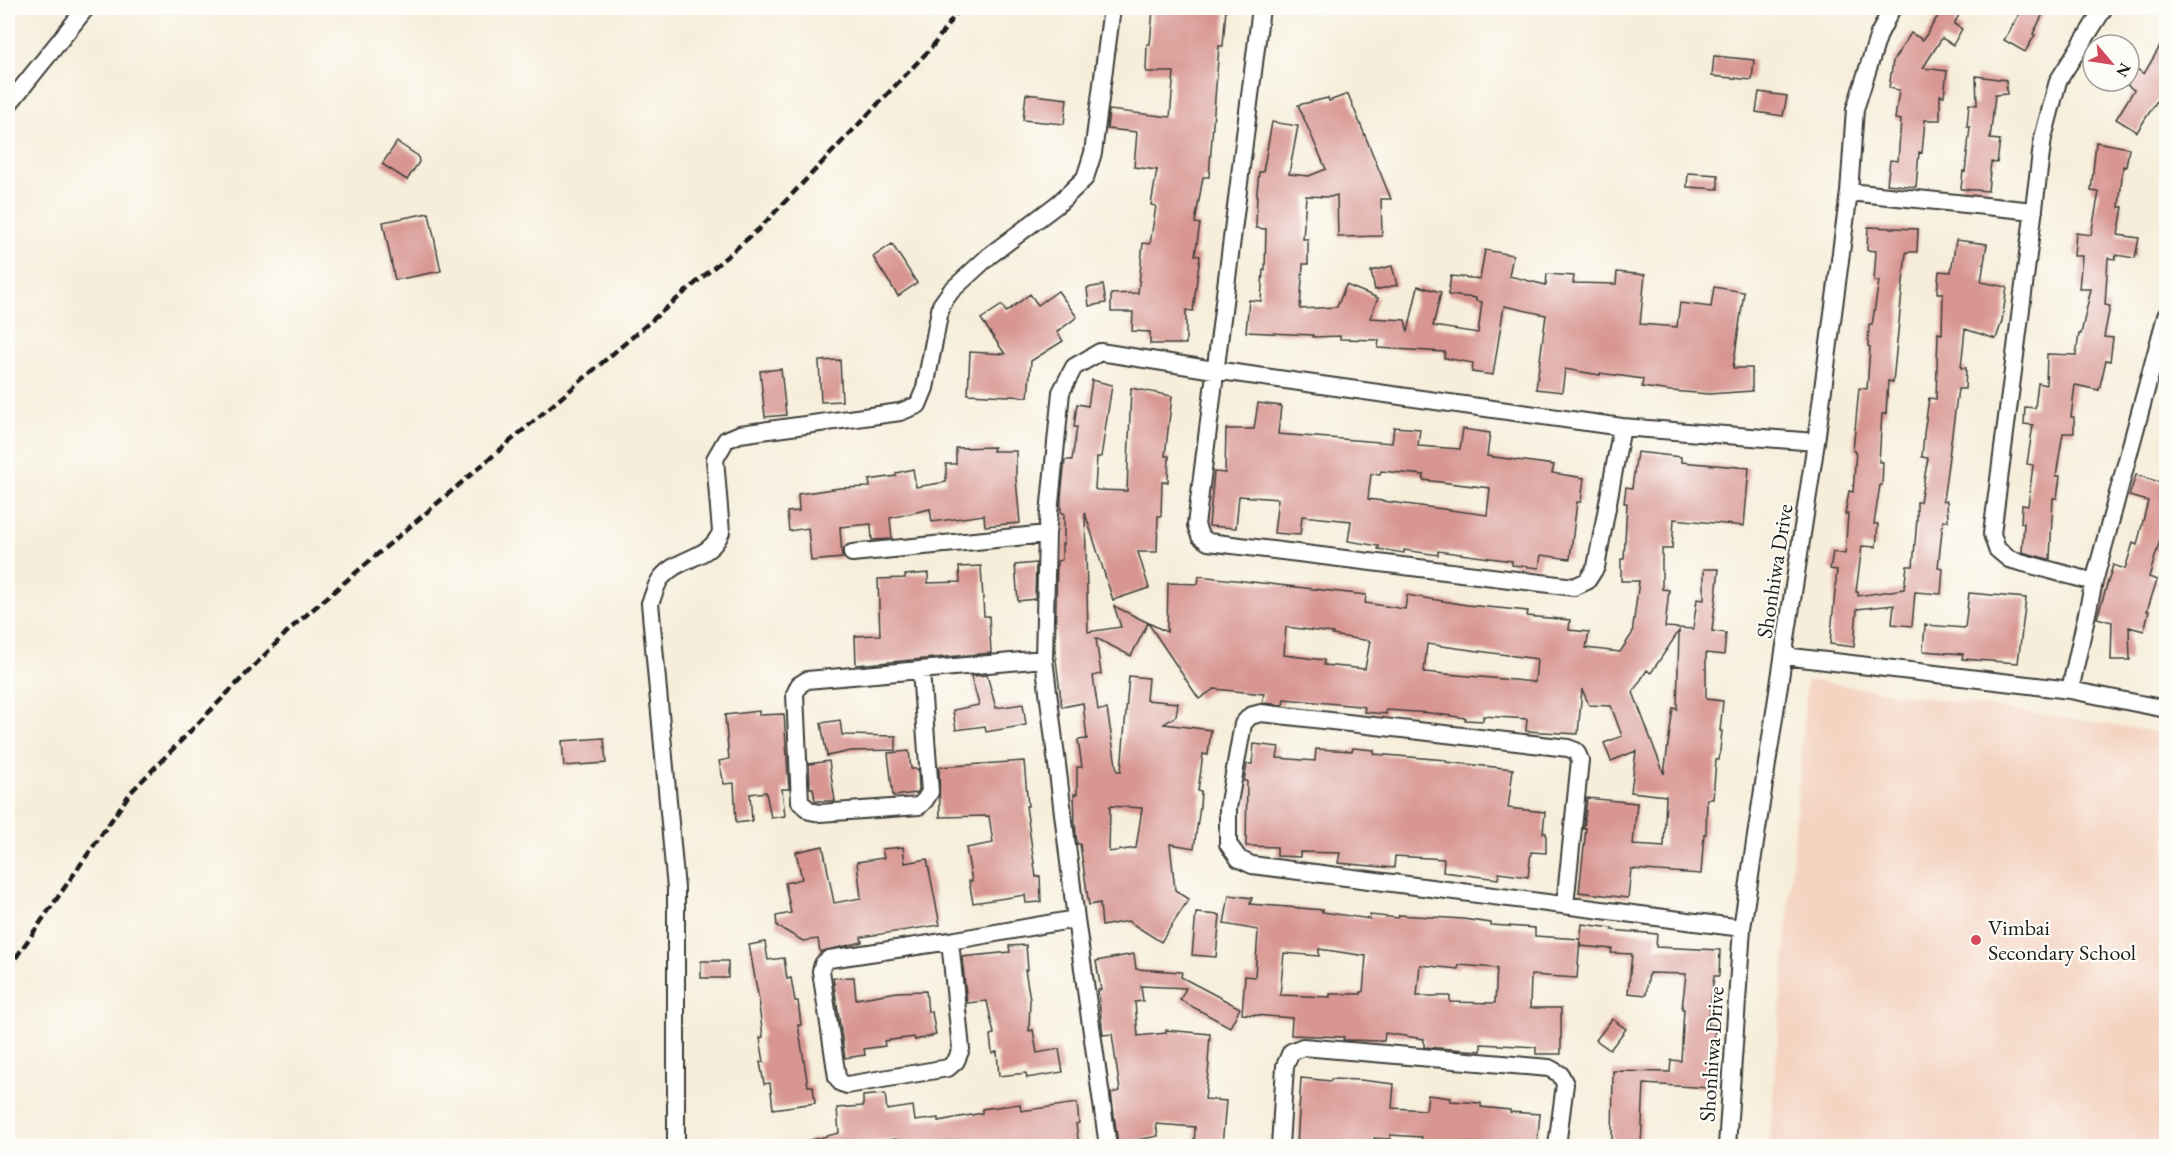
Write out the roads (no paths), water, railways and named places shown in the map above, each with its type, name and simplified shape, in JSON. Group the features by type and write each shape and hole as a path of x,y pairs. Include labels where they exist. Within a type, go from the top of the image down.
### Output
{"street":[{"path":"8,105 86,8"},
{"path":"676,1146 675,889 650,603 660,579 673,567 708,551 717,544 721,532 715,459 726,440 740,434 900,412 918,405 925,388 941,305 951,291 989,256 1059,203 1085,178 1093,153 1112,8"},
{"path":"1261,8 1196,525 1200,536 1208,542 1574,588 1587,581 1596,567 1622,427"},
{"name":"Shonhiwa Drive","path":"1727,1146 1742,928 1816,442 1849,192 1856,109 1879,34 1893,8"},
{"path":"2094,582 2009,559 1997,549 1992,534 2043,138 2058,81 2104,8"},
{"path":"1849,192 2034,211"},
{"path":"2070,690 2094,582 2166,316"},
{"path":"1108,1146 1044,659 1047,534 1061,392 1074,367 1100,352 1622,427 1816,442"},
{"path":"852,553 1047,534"},
{"path":"1784,656 2070,690 2166,709"},
{"path":"921,671 930,792 926,800 919,806 820,813 810,811 801,802 795,694 799,685 807,680 1044,659"},
{"path":"1565,905 1580,760 1576,752 1568,748 1261,713 1250,716 1243,724 1228,808 1228,844 1239,859 1252,865 1742,928"},
{"path":"950,941 962,1049 956,1061 948,1068 847,1085 841,1083 837,1077 821,971 823,964 830,959 1077,919"},
{"path":"1280,1146 1286,1066 1291,1052 1303,1047 1549,1068 1560,1074 1565,1084 1557,1146"}],"railway":[{"path":"8,969 131,792 291,628 759,229 932,47 960,8"}],"place":[{"name":"Vimbai Secondary School","path":"1976,940"}]}
